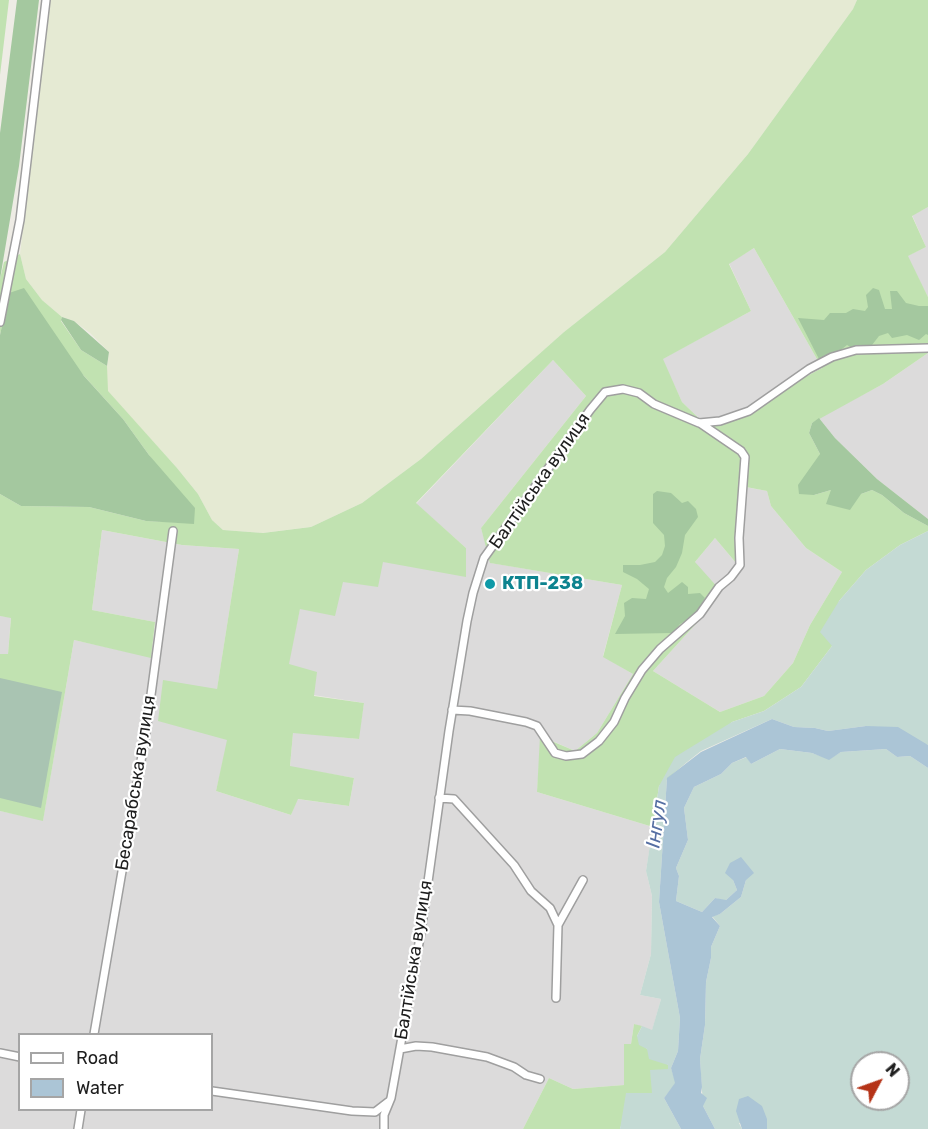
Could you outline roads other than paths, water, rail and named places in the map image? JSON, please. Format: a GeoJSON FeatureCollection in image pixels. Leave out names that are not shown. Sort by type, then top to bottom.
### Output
{"type":"FeatureCollection","features":[{"type":"Feature","properties":{"kind":"street"},"geometry":{"type":"LineString","coordinates":[[0,322],[20,220],[46,0]]}},
{"type":"Feature","properties":{"kind":"street"},"geometry":{"type":"LineString","coordinates":[[699,423],[720,421],[748,411],[809,369],[832,357],[856,350],[928,348]]}},
{"type":"Feature","properties":{"kind":"street","name":"Балтійська вулиця"},"geometry":{"type":"LineString","coordinates":[[384,1129],[384,1116],[392,1098],[421,932],[452,710],[472,593],[482,572],[484,558],[605,392],[623,389],[639,393],[654,404],[699,423]]}},
{"type":"Feature","properties":{"kind":"street"},"geometry":{"type":"LineString","coordinates":[[452,710],[470,711],[537,726],[555,753],[566,756],[582,754],[599,741],[614,722],[642,670],[660,650],[700,614],[719,587],[740,565],[739,538],[745,457],[741,451],[699,423]]}},
{"type":"Feature","properties":{"kind":"street","name":"Бесарабська вулиця"},"geometry":{"type":"LineString","coordinates":[[94,1033],[146,732],[173,531]]}},
{"type":"Feature","properties":{"kind":"street"},"geometry":{"type":"LineString","coordinates":[[439,798],[454,799],[514,865],[531,891],[550,908],[558,925],[556,998]]}},
{"type":"Feature","properties":{"kind":"street"},"geometry":{"type":"LineString","coordinates":[[558,925],[583,880]]}},
{"type":"Feature","properties":{"kind":"street"},"geometry":{"type":"LineString","coordinates":[[400,1049],[416,1046],[432,1047],[487,1057],[540,1079]]}},
{"type":"Feature","properties":{"kind":"street"},"geometry":{"type":"LineString","coordinates":[[0,1053],[18,1057]]}},
{"type":"Feature","properties":{"kind":"street"},"geometry":{"type":"LineString","coordinates":[[213,1091],[352,1111],[375,1112],[392,1098]]}},
{"type":"Feature","properties":{"kind":"street"},"geometry":{"type":"LineString","coordinates":[[78,1129],[81,1111]]}},
{"type":"Feature","properties":{"kind":"water"},"geometry":{"type":"Polygon","coordinates":[[[772,719],[794,727],[828,731],[866,726],[898,727],[928,745],[928,768],[910,756],[897,757],[886,749],[841,752],[829,760],[812,753],[780,749],[751,764],[746,757],[732,763],[721,774],[694,787],[684,808],[688,840],[676,868],[679,876],[676,901],[702,912],[715,898],[726,900],[737,890],[733,880],[725,873],[730,863],[741,857],[754,873],[746,880],[741,897],[720,914],[712,917],[720,926],[711,947],[700,1059],[701,1093],[707,1098],[703,1106],[715,1129],[681,1129],[664,1098],[675,1083],[671,1068],[678,1051],[680,1018],[659,902],[667,778],[701,752],[772,719]]]}},
{"type":"Feature","properties":{"kind":"water"},"geometry":{"type":"Polygon","coordinates":[[[748,1096],[762,1106],[767,1119],[767,1129],[742,1129],[736,1111],[739,1099],[748,1096]]]}},
{"type":"Feature","properties":{"kind":"place","name":"КТП-238"},"geometry":{"type":"Point","coordinates":[490,584]}},
{"type":"Feature","properties":{"kind":"water label","name":"Інгул"},"geometry":{"type":"Point","coordinates":[657,824]}}]}
